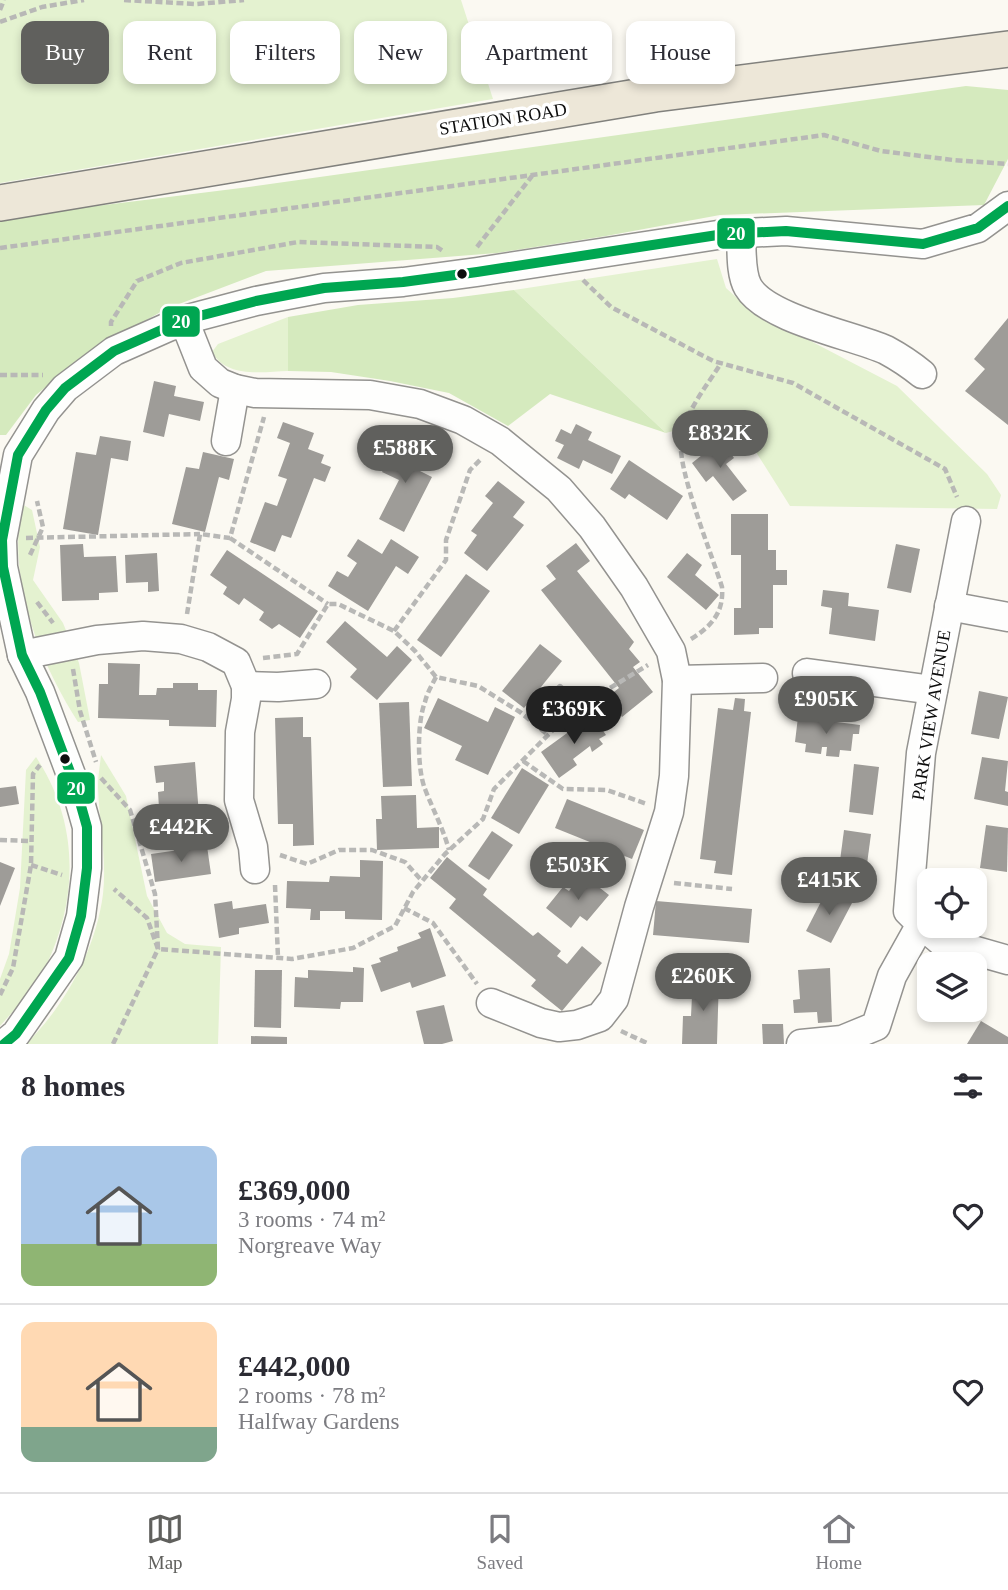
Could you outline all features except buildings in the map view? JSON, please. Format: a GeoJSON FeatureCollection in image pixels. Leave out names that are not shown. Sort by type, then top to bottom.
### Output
{"type":"FeatureCollection","features":[{"type":"Feature","properties":{"kind":"main road","name":"STATION ROAD"},"geometry":{"type":"LineString","coordinates":[[0,203],[654,94],[1008,49]]}},
{"type":"Feature","properties":{"kind":"street"},"geometry":{"type":"LineString","coordinates":[[4,1044],[16,1034],[69,958],[81,916],[87,868],[87,827],[58,739],[22,655],[15,598],[3,567],[2,540],[11,458],[46,410],[70,385],[114,352],[184,320],[256,301],[324,288],[403,282],[470,268],[569,259],[741,233],[786,231],[923,244],[978,228],[1008,206]]}},
{"type":"Feature","properties":{"kind":"street"},"geometry":{"type":"LineString","coordinates":[[741,233],[745,276],[748,286],[758,298],[773,308],[812,324],[885,350],[906,361],[922,374]]}},
{"type":"Feature","properties":{"kind":"street"},"geometry":{"type":"LineString","coordinates":[[184,320],[203,368],[220,383],[235,389],[256,393],[370,395],[420,404],[463,420],[500,441],[559,489],[592,527],[634,587],[671,651],[677,680],[670,812],[614,999],[600,1017],[578,1025],[559,1027],[541,1023],[491,1003]]}},
{"type":"Feature","properties":{"kind":"street"},"geometry":{"type":"LineString","coordinates":[[226,441],[235,389]]}},
{"type":"Feature","properties":{"kind":"street","name":"PARK VIEW AVENUE"},"geometry":{"type":"LineString","coordinates":[[917,920],[908,911],[921,753],[966,521]]}},
{"type":"Feature","properties":{"kind":"street"},"geometry":{"type":"LineString","coordinates":[[949,606],[1008,617]]}},
{"type":"Feature","properties":{"kind":"street"},"geometry":{"type":"LineString","coordinates":[[22,655],[97,640],[143,636],[181,639],[208,647],[241,674],[278,687],[316,684]]}},
{"type":"Feature","properties":{"kind":"street"},"geometry":{"type":"LineString","coordinates":[[807,673],[933,690]]}},
{"type":"Feature","properties":{"kind":"street"},"geometry":{"type":"LineString","coordinates":[[241,674],[246,699],[238,760],[239,800],[254,858]]}},
{"type":"Feature","properties":{"kind":"street"},"geometry":{"type":"LineString","coordinates":[[677,680],[762,678]]}},
{"type":"Feature","properties":{"kind":"street"},"geometry":{"type":"LineString","coordinates":[[801,1044],[842,1040],[876,1026],[892,976],[917,931]]}},
{"type":"Feature","properties":{"kind":"street"},"geometry":{"type":"LineString","coordinates":[[938,938],[1008,960]]}},
{"type":"Feature","properties":{"kind":"path"},"geometry":{"type":"LineString","coordinates":[[0,10],[4,0]]}},
{"type":"Feature","properties":{"kind":"path"},"geometry":{"type":"LineString","coordinates":[[0,22],[42,7],[84,0]]}},
{"type":"Feature","properties":{"kind":"path"},"geometry":{"type":"LineString","coordinates":[[124,0],[197,4],[243,0]]}},
{"type":"Feature","properties":{"kind":"path"},"geometry":{"type":"LineString","coordinates":[[0,248],[824,135],[881,151],[1008,164]]}},
{"type":"Feature","properties":{"kind":"path"},"geometry":{"type":"LineString","coordinates":[[114,352],[111,322],[137,281],[181,263],[298,242],[437,247],[470,268],[533,176]]}},
{"type":"Feature","properties":{"kind":"path"},"geometry":{"type":"LineString","coordinates":[[569,259],[581,278],[611,307],[713,361],[793,383],[945,469],[966,521]]}},
{"type":"Feature","properties":{"kind":"path"},"geometry":{"type":"LineString","coordinates":[[158,949],[292,959],[353,948],[396,926],[413,891],[449,850],[484,819],[494,789],[548,735],[583,706],[705,630],[719,614],[723,601],[722,587],[683,463],[680,441],[687,419],[721,363]]}},
{"type":"Feature","properties":{"kind":"path"},"geometry":{"type":"LineString","coordinates":[[0,375],[61,374],[70,385]]}},
{"type":"Feature","properties":{"kind":"path"},"geometry":{"type":"LineString","coordinates":[[230,538],[272,392]]}},
{"type":"Feature","properties":{"kind":"path"},"geometry":{"type":"LineString","coordinates":[[394,631],[446,560],[446,541],[470,470],[500,441]]}},
{"type":"Feature","properties":{"kind":"path"},"geometry":{"type":"LineString","coordinates":[[11,458],[37,499],[43,527],[28,566]]}},
{"type":"Feature","properties":{"kind":"path"},"geometry":{"type":"LineString","coordinates":[[181,639],[200,534]]}},
{"type":"Feature","properties":{"kind":"path"},"geometry":{"type":"LineString","coordinates":[[2,540],[200,534],[230,538],[328,604],[338,604],[394,631],[436,677],[478,686],[527,717],[548,735]]}},
{"type":"Feature","properties":{"kind":"path"},"geometry":{"type":"LineString","coordinates":[[15,598],[49,616],[67,647],[76,676],[80,711],[96,764]]}},
{"type":"Feature","properties":{"kind":"path"},"geometry":{"type":"LineString","coordinates":[[241,674],[297,654],[328,604]]}},
{"type":"Feature","properties":{"kind":"path"},"geometry":{"type":"LineString","coordinates":[[436,677],[421,718],[420,753],[423,786],[449,850]]}},
{"type":"Feature","properties":{"kind":"path"},"geometry":{"type":"LineString","coordinates":[[527,717],[560,686],[583,706]]}},
{"type":"Feature","properties":{"kind":"path"},"geometry":{"type":"LineString","coordinates":[[0,995],[13,968],[31,865],[33,774],[58,739]]}},
{"type":"Feature","properties":{"kind":"path"},"geometry":{"type":"LineString","coordinates":[[523,761],[563,789],[607,790],[670,812]]}},
{"type":"Feature","properties":{"kind":"path"},"geometry":{"type":"LineString","coordinates":[[99,775],[130,810],[155,894],[158,949],[113,1044]]}},
{"type":"Feature","properties":{"kind":"path"},"geometry":{"type":"LineString","coordinates":[[0,840],[31,841]]}},
{"type":"Feature","properties":{"kind":"path"},"geometry":{"type":"LineString","coordinates":[[254,858],[307,864],[340,850],[372,850],[405,862],[422,881]]}},
{"type":"Feature","properties":{"kind":"path"},"geometry":{"type":"LineString","coordinates":[[254,858],[275,877],[278,958]]}},
{"type":"Feature","properties":{"kind":"path"},"geometry":{"type":"LineString","coordinates":[[31,865],[62,876]]}},
{"type":"Feature","properties":{"kind":"path"},"geometry":{"type":"LineString","coordinates":[[649,880],[732,889]]}},
{"type":"Feature","properties":{"kind":"path"},"geometry":{"type":"LineString","coordinates":[[114,889],[147,918],[158,949]]}},
{"type":"Feature","properties":{"kind":"path"},"geometry":{"type":"LineString","coordinates":[[404,908],[433,923],[491,1003]]}},
{"type":"Feature","properties":{"kind":"green space"},"geometry":{"type":"Polygon","coordinates":[[[0,0],[461,0],[468,21],[461,21],[461,84],[488,84],[493,99],[0,183],[0,0]]]}},
{"type":"Feature","properties":{"kind":"green space"},"geometry":{"type":"Polygon","coordinates":[[[966,86],[1008,90],[1008,159],[984,205],[720,215],[497,253],[266,271],[166,309],[84,355],[36,395],[6,435],[0,435],[0,218],[249,187],[966,86]]]}},
{"type":"Feature","properties":{"kind":"green space"},"geometry":{"type":"Polygon","coordinates":[[[717,259],[726,288],[749,309],[897,386],[987,474],[1001,495],[997,509],[790,506],[732,414],[666,433],[514,290],[717,259]]]}},
{"type":"Feature","properties":{"kind":"green space"},"geometry":{"type":"Polygon","coordinates":[[[514,290],[666,433],[550,394],[508,426],[449,393],[331,372],[288,371],[288,317],[358,305],[453,298],[514,290]]]}},
{"type":"Feature","properties":{"kind":"green space"},"geometry":{"type":"Polygon","coordinates":[[[288,317],[288,371],[235,370],[218,360],[212,352],[218,344],[288,317]]]}},
{"type":"Feature","properties":{"kind":"green space"},"geometry":{"type":"Polygon","coordinates":[[[22,504],[32,510],[40,547],[33,580],[63,623],[79,663],[90,720],[78,722],[63,698],[29,618],[19,561],[18,532],[22,504]]]}},
{"type":"Feature","properties":{"kind":"green space"},"geometry":{"type":"Polygon","coordinates":[[[101,755],[126,796],[147,896],[167,933],[185,944],[221,947],[218,1044],[26,1044],[66,994],[94,935],[104,881],[98,787],[101,755]]]}},
{"type":"Feature","properties":{"kind":"green space"},"geometry":{"type":"Polygon","coordinates":[[[36,757],[50,782],[67,834],[69,887],[57,940],[46,966],[31,990],[0,1026],[0,979],[9,954],[20,888],[26,770],[36,757]]]}},
{"type":"Feature","properties":{"kind":"transit line","name":"20"},"geometry":{"type":"LineString","coordinates":[[4,1044],[16,1034],[69,958],[81,916],[87,868],[87,827],[76,788],[40,692],[22,655],[3,567],[2,540],[18,455],[46,410],[65,388],[114,351],[184,320],[256,301],[324,288],[403,282],[724,234],[786,231],[923,244],[978,228],[1008,206]]}}]}
